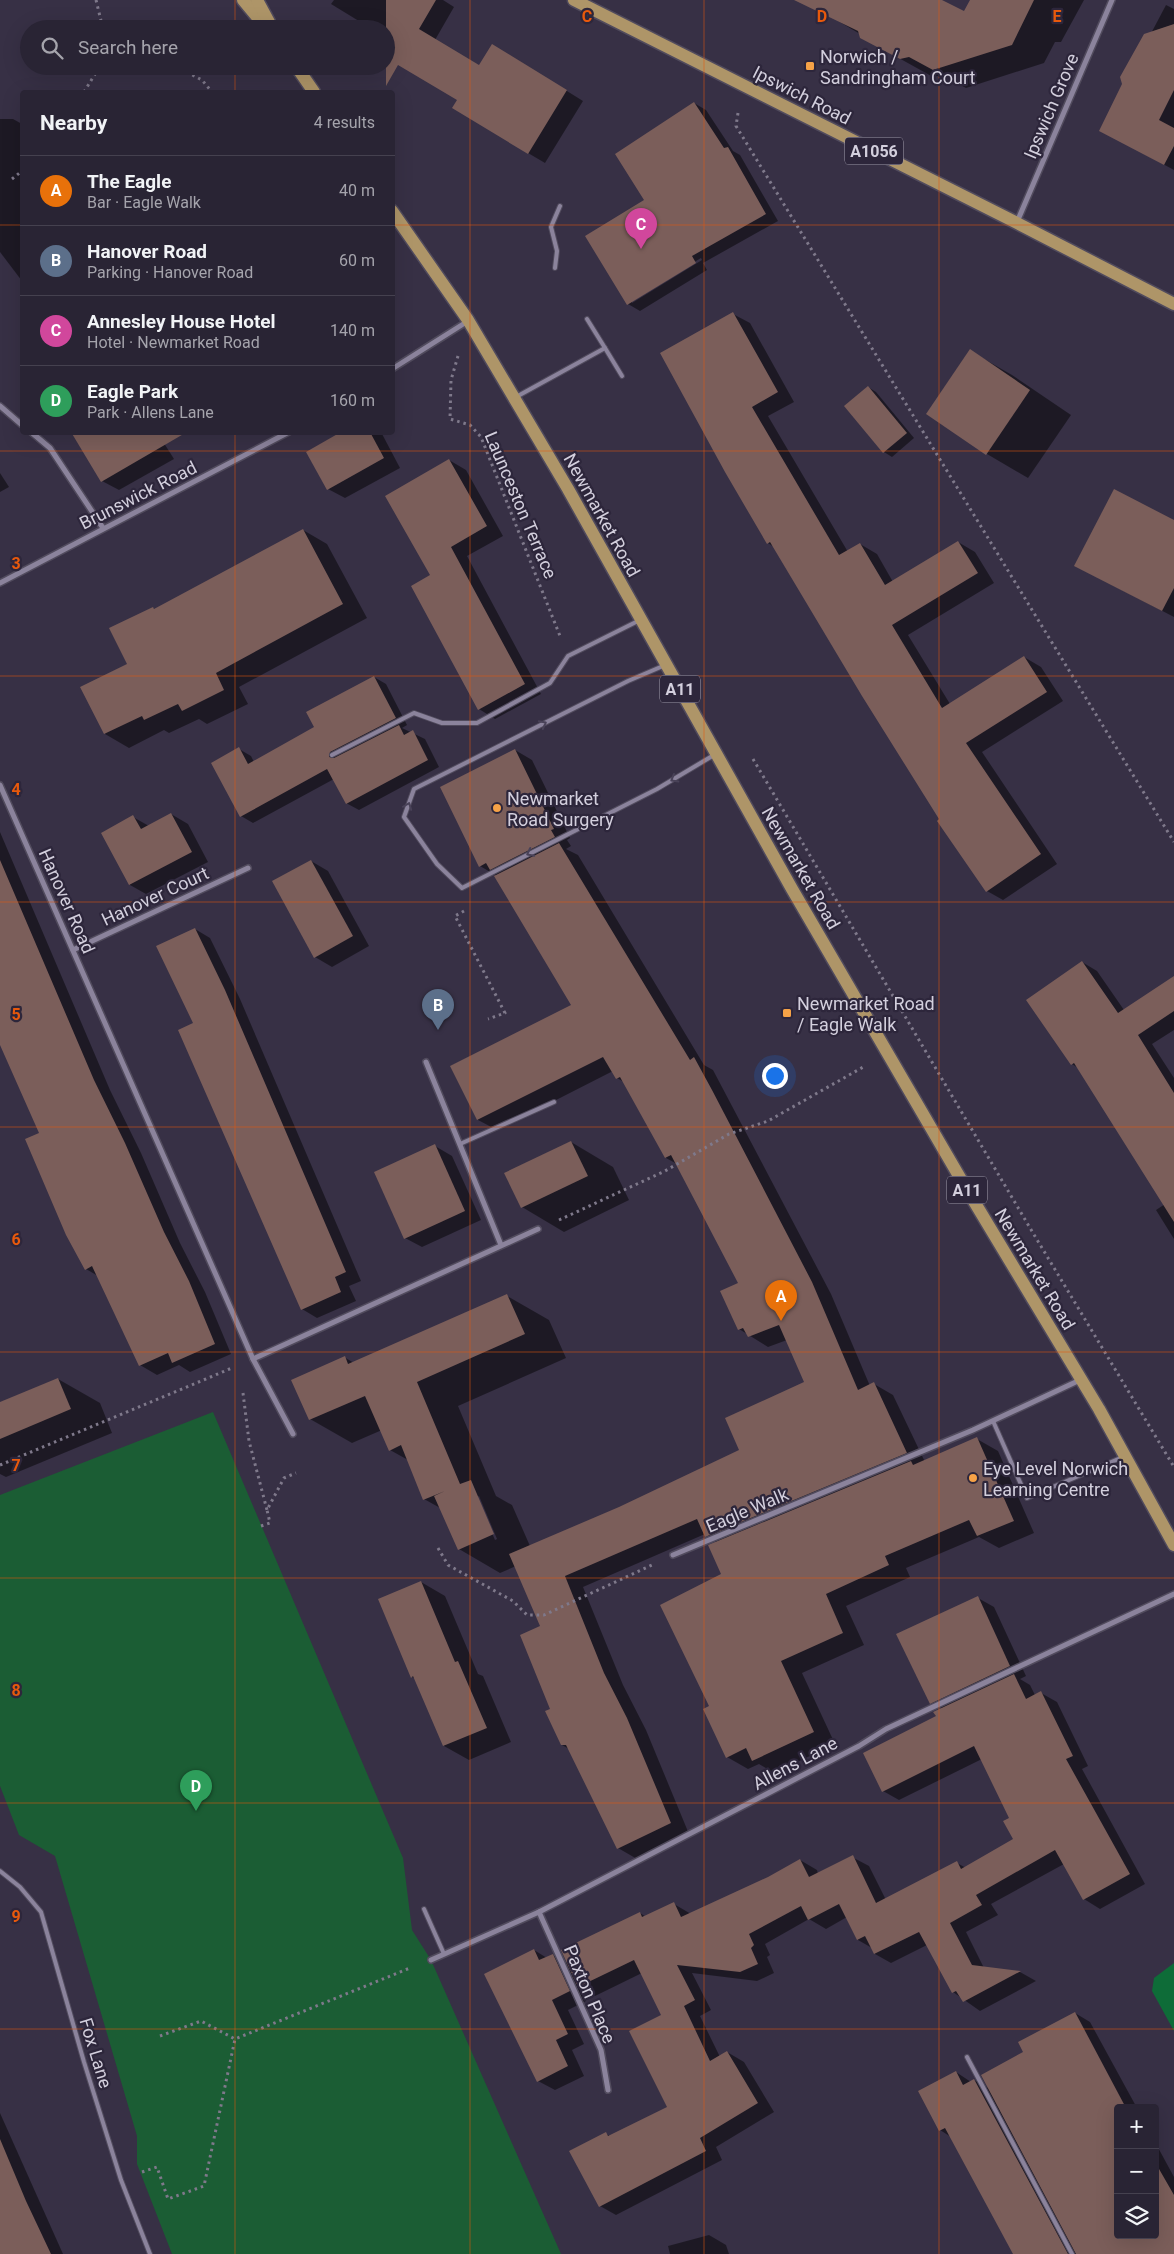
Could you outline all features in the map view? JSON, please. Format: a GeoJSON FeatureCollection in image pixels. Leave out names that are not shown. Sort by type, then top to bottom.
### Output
{"type":"FeatureCollection","features":[{"type":"Feature","properties":{"kind":"main road"},"geometry":{"type":"LineString","coordinates":[[243,0],[260,20]]}},
{"type":"Feature","properties":{"kind":"main road"},"geometry":{"type":"LineString","coordinates":[[257,0],[268,20]]}},
{"type":"Feature","properties":{"kind":"main road","name":"Ipswich Road"},"geometry":{"type":"LineString","coordinates":[[574,0],[1174,304]]}},
{"type":"Feature","properties":{"kind":"main road"},"geometry":{"type":"LineString","coordinates":[[302,75],[313,90]]}},
{"type":"Feature","properties":{"kind":"main road","name":"Newmarket Road"},"geometry":{"type":"LineString","coordinates":[[395,215],[468,320],[515,398],[887,1053],[1081,1380],[1174,1545]]}},
{"type":"Feature","properties":{"kind":"street","name":"Ipswich Grove"},"geometry":{"type":"LineString","coordinates":[[1017,223],[1112,0]]}},
{"type":"Feature","properties":{"kind":"street"},"geometry":{"type":"LineString","coordinates":[[395,367],[468,320]]}},
{"type":"Feature","properties":{"kind":"street"},"geometry":{"type":"LineString","coordinates":[[0,406],[20,423]]}},
{"type":"Feature","properties":{"kind":"street"},"geometry":{"type":"LineString","coordinates":[[35,435],[50,448],[103,528]]}},
{"type":"Feature","properties":{"kind":"street","name":"Brunswick Road"},"geometry":{"type":"LineString","coordinates":[[0,583],[283,435]]}},
{"type":"Feature","properties":{"kind":"street","name":"Hanover Road"},"geometry":{"type":"LineString","coordinates":[[0,785],[253,1358],[293,1434]]}},
{"type":"Feature","properties":{"kind":"street","name":"Hanover Court"},"geometry":{"type":"LineString","coordinates":[[74,950],[248,868]]}},
{"type":"Feature","properties":{"kind":"street"},"geometry":{"type":"LineString","coordinates":[[426,1062],[502,1244]]}},
{"type":"Feature","properties":{"kind":"street"},"geometry":{"type":"LineString","coordinates":[[253,1358],[538,1229]]}},
{"type":"Feature","properties":{"kind":"street","name":"Eagle Walk"},"geometry":{"type":"LineString","coordinates":[[673,1555],[993,1421],[1081,1380]]}},
{"type":"Feature","properties":{"kind":"street","name":"Allens Lane"},"geometry":{"type":"LineString","coordinates":[[431,1960],[540,1912],[859,1746],[886,1729],[1174,1594]]}},
{"type":"Feature","properties":{"kind":"street","name":"Paxton Place"},"geometry":{"type":"LineString","coordinates":[[540,1912],[601,2050],[608,2090]]}},
{"type":"Feature","properties":{"kind":"lane"},"geometry":{"type":"LineString","coordinates":[[555,268],[557,251],[551,227],[560,206]]}},
{"type":"Feature","properties":{"kind":"lane"},"geometry":{"type":"LineString","coordinates":[[587,319],[622,376]]}},
{"type":"Feature","properties":{"kind":"lane"},"geometry":{"type":"LineString","coordinates":[[515,398],[605,348]]}},
{"type":"Feature","properties":{"kind":"lane"},"geometry":{"type":"LineString","coordinates":[[332,755],[414,712],[442,723],[477,723],[550,683],[568,656],[640,620]]}},
{"type":"Feature","properties":{"kind":"lane"},"geometry":{"type":"LineString","coordinates":[[666,665],[628,681],[414,789],[404,817],[437,864],[462,888],[657,789],[716,754]]}},
{"type":"Feature","properties":{"kind":"lane"},"geometry":{"type":"LineString","coordinates":[[460,1144],[554,1102]]}},
{"type":"Feature","properties":{"kind":"lane"},"geometry":{"type":"LineString","coordinates":[[993,1421],[1027,1498],[1125,1456]]}},
{"type":"Feature","properties":{"kind":"lane","name":"Fox Lane"},"geometry":{"type":"LineString","coordinates":[[0,1871],[20,1887],[41,1912],[84,2062],[121,2180],[150,2254]]}},
{"type":"Feature","properties":{"kind":"lane"},"geometry":{"type":"LineString","coordinates":[[424,1909],[444,1954]]}},
{"type":"Feature","properties":{"kind":"lane"},"geometry":{"type":"LineString","coordinates":[[967,2057],[1072,2254]]}},
{"type":"Feature","properties":{"kind":"path"},"geometry":{"type":"LineString","coordinates":[[96,0],[101,20]]}},
{"type":"Feature","properties":{"kind":"path"},"geometry":{"type":"LineString","coordinates":[[85,90],[94,75]]}},
{"type":"Feature","properties":{"kind":"path"},"geometry":{"type":"LineString","coordinates":[[193,75],[202,80],[210,90]]}},
{"type":"Feature","properties":{"kind":"path"},"geometry":{"type":"LineString","coordinates":[[742,85],[736,126],[1174,842]]}},
{"type":"Feature","properties":{"kind":"path"},"geometry":{"type":"LineString","coordinates":[[12,179],[20,173]]}},
{"type":"Feature","properties":{"kind":"path","name":"Launceston Terrace"},"geometry":{"type":"LineString","coordinates":[[468,320],[451,380],[450,419],[470,425],[481,437],[568,656]]}},
{"type":"Feature","properties":{"kind":"path"},"geometry":{"type":"LineString","coordinates":[[472,907],[455,916],[505,1012],[488,1019]]}},
{"type":"Feature","properties":{"kind":"path"},"geometry":{"type":"LineString","coordinates":[[918,1035],[1033,1233],[1174,1467]]}},
{"type":"Feature","properties":{"kind":"path"},"geometry":{"type":"LineString","coordinates":[[538,1229],[666,1171],[729,1134],[768,1121],[887,1053]]}},
{"type":"Feature","properties":{"kind":"path"},"geometry":{"type":"LineString","coordinates":[[0,1465],[253,1358]]}},
{"type":"Feature","properties":{"kind":"path"},"geometry":{"type":"LineString","coordinates":[[240,1364],[249,1441],[270,1523],[261,1526]]}},
{"type":"Feature","properties":{"kind":"path"},"geometry":{"type":"LineString","coordinates":[[267,1510],[284,1478],[296,1473]]}},
{"type":"Feature","properties":{"kind":"path"},"geometry":{"type":"LineString","coordinates":[[438,1548],[448,1565],[475,1578],[514,1601],[527,1615],[544,1615],[673,1555]]}},
{"type":"Feature","properties":{"kind":"path"},"geometry":{"type":"LineString","coordinates":[[160,2036],[201,2021],[235,2039],[431,1960]]}},
{"type":"Feature","properties":{"kind":"path"},"geometry":{"type":"LineString","coordinates":[[121,2180],[157,2167],[168,2199],[204,2186],[235,2039]]}},
{"type":"Feature","properties":{"kind":"green space"},"geometry":{"type":"Polygon","coordinates":[[[213,1412],[403,1858],[412,1930],[431,1960],[561,2254],[172,2254],[137,2164],[137,2136],[55,1856],[19,1835],[0,1786],[0,1495],[213,1412]]]}},
{"type":"Feature","properties":{"kind":"green space"},"geometry":{"type":"Polygon","coordinates":[[[1174,1963],[1174,2031],[1152,1991],[1154,1978],[1174,1963]]]}},
{"type":"Feature","properties":{"kind":"building"},"geometry":{"type":"Polygon","coordinates":[[[386,0],[436,0],[419,29],[479,65],[492,44],[567,90],[528,154],[452,108],[457,100],[398,65],[395,70],[395,20],[386,20],[386,0]]]}},
{"type":"Feature","properties":{"kind":"building"},"geometry":{"type":"Polygon","coordinates":[[[794,0],[942,0],[964,11],[970,0],[1034,0],[1012,45],[933,70],[909,57],[900,59],[860,38],[858,31],[794,0]]]}},
{"type":"Feature","properties":{"kind":"building"},"geometry":{"type":"Polygon","coordinates":[[[1174,24],[1174,90],[1159,120],[1174,128],[1174,146],[1164,165],[1099,131],[1122,84],[1120,77],[1144,34],[1174,24]]]}},
{"type":"Feature","properties":{"kind":"building"},"geometry":{"type":"Polygon","coordinates":[[[386,75],[392,75],[386,86],[386,75]]]}},
{"type":"Feature","properties":{"kind":"building"},"geometry":{"type":"Polygon","coordinates":[[[694,102],[724,148],[728,147],[766,214],[692,256],[696,263],[627,305],[585,236],[644,200],[615,154],[694,102]]]}},
{"type":"Feature","properties":{"kind":"building"},"geometry":{"type":"Polygon","coordinates":[[[733,312],[778,392],[752,407],[839,555],[860,543],[885,585],[958,541],[978,573],[892,625],[942,708],[1024,656],[1047,692],[966,743],[1041,854],[986,892],[937,821],[939,819],[862,696],[770,542],[767,544],[660,353],[733,312]]]}},
{"type":"Feature","properties":{"kind":"building"},"geometry":{"type":"Polygon","coordinates":[[[970,349],[1030,390],[986,455],[926,414],[970,349]]]}},
{"type":"Feature","properties":{"kind":"building"},"geometry":{"type":"Polygon","coordinates":[[[868,386],[907,433],[883,453],[844,406],[868,386]]]}},
{"type":"Feature","properties":{"kind":"building"},"geometry":{"type":"Polygon","coordinates":[[[73,435],[182,435],[101,482],[73,435]]]}},
{"type":"Feature","properties":{"kind":"building"},"geometry":{"type":"Polygon","coordinates":[[[336,435],[372,435],[384,458],[327,490],[306,452],[336,435]]]}},
{"type":"Feature","properties":{"kind":"building"},"geometry":{"type":"Polygon","coordinates":[[[449,459],[487,526],[451,547],[525,684],[478,710],[411,586],[430,575],[385,496],[449,459]]]}},
{"type":"Feature","properties":{"kind":"building"},"geometry":{"type":"Polygon","coordinates":[[[1114,489],[1174,520],[1174,588],[1162,611],[1074,566],[1114,489]]]}},
{"type":"Feature","properties":{"kind":"building"},"geometry":{"type":"Polygon","coordinates":[[[303,529],[343,604],[216,673],[224,690],[182,711],[178,704],[144,720],[142,716],[104,734],[80,687],[127,664],[109,628],[153,607],[154,609],[303,529]]]}},
{"type":"Feature","properties":{"kind":"building"},"geometry":{"type":"Polygon","coordinates":[[[374,676],[396,718],[330,752],[329,757],[334,758],[399,725],[404,735],[413,730],[428,760],[346,804],[327,769],[240,817],[211,763],[239,747],[248,764],[314,727],[306,712],[374,676]]]}},
{"type":"Feature","properties":{"kind":"building","name":"Newmarket Road Surgery"},"geometry":{"type":"Polygon","coordinates":[[[515,749],[554,829],[551,830],[555,837],[490,870],[486,863],[479,867],[440,787],[515,749]]]}},
{"type":"Feature","properties":{"kind":"building"},"geometry":{"type":"Polygon","coordinates":[[[171,813],[192,852],[129,885],[101,833],[133,815],[141,829],[171,813]]]}},
{"type":"Feature","properties":{"kind":"building"},"geometry":{"type":"Polygon","coordinates":[[[559,843],[690,1060],[694,1057],[812,1282],[858,1390],[874,1382],[907,1453],[705,1537],[697,1519],[565,1576],[604,1673],[627,1718],[671,1823],[617,1849],[566,1745],[561,1745],[545,1711],[550,1709],[520,1635],[540,1626],[509,1554],[619,1507],[739,1450],[725,1418],[804,1382],[779,1325],[748,1337],[743,1328],[738,1330],[720,1291],[738,1283],[671,1155],[665,1158],[620,1077],[616,1079],[603,1057],[477,1120],[450,1066],[571,1005],[494,876],[559,843]]]}},
{"type":"Feature","properties":{"kind":"building"},"geometry":{"type":"Polygon","coordinates":[[[0,860],[94,1080],[125,1143],[164,1232],[189,1281],[215,1344],[172,1363],[168,1353],[139,1366],[92,1266],[85,1270],[66,1235],[25,1139],[39,1133],[0,1045],[0,860]]]}},
{"type":"Feature","properties":{"kind":"building"},"geometry":{"type":"Polygon","coordinates":[[[311,860],[353,936],[314,958],[272,881],[311,860]]]}},
{"type":"Feature","properties":{"kind":"building"},"geometry":{"type":"Polygon","coordinates":[[[195,928],[225,990],[346,1272],[335,1277],[341,1292],[301,1310],[178,1030],[193,1023],[156,946],[195,928]]]}},
{"type":"Feature","properties":{"kind":"building"},"geometry":{"type":"Polygon","coordinates":[[[1082,961],[1118,1013],[1174,976],[1174,1011],[1138,1035],[1174,1093],[1174,1222],[1074,1063],[1071,1065],[1026,1000],[1082,961]]]}},
{"type":"Feature","properties":{"kind":"building"},"geometry":{"type":"Polygon","coordinates":[[[571,1141],[588,1176],[521,1208],[504,1173],[571,1141]]]}},
{"type":"Feature","properties":{"kind":"building"},"geometry":{"type":"Polygon","coordinates":[[[435,1144],[465,1211],[404,1239],[374,1172],[435,1144]]]}},
{"type":"Feature","properties":{"kind":"building"},"geometry":{"type":"Polygon","coordinates":[[[507,1294],[525,1334],[417,1382],[460,1484],[471,1480],[494,1534],[458,1550],[434,1496],[445,1491],[423,1500],[401,1445],[389,1451],[365,1396],[309,1420],[291,1380],[345,1356],[348,1364],[507,1294]]]}},
{"type":"Feature","properties":{"kind":"building"},"geometry":{"type":"Polygon","coordinates":[[[58,1378],[71,1409],[0,1439],[0,1402],[58,1378]]]}},
{"type":"Feature","properties":{"kind":"building"},"geometry":{"type":"Polygon","coordinates":[[[977,1437],[1014,1521],[977,1536],[969,1520],[885,1556],[889,1565],[826,1594],[843,1633],[781,1661],[814,1732],[752,1761],[746,1748],[726,1758],[703,1709],[709,1706],[660,1605],[721,1574],[708,1545],[911,1461],[913,1465],[977,1437]]]}},
{"type":"Feature","properties":{"kind":"building"},"geometry":{"type":"Polygon","coordinates":[[[421,1581],[455,1662],[458,1661],[487,1728],[443,1746],[413,1676],[411,1678],[378,1599],[421,1581]]]}},
{"type":"Feature","properties":{"kind":"building"},"geometry":{"type":"Polygon","coordinates":[[[978,1596],[1010,1666],[930,1704],[896,1634],[978,1596]]]}},
{"type":"Feature","properties":{"kind":"building"},"geometry":{"type":"Polygon","coordinates":[[[1014,1674],[1026,1699],[1041,1691],[1073,1756],[1066,1759],[1130,1874],[1083,1900],[1055,1850],[976,1895],[982,1905],[950,1923],[972,1965],[1021,1971],[963,2002],[956,1991],[952,1993],[919,1932],[874,1954],[865,1936],[857,1940],[839,1904],[808,1920],[801,1906],[749,1934],[754,1945],[751,1948],[758,1964],[740,1972],[677,1965],[695,2000],[684,2006],[710,2061],[727,2051],[758,2103],[700,2138],[706,2151],[599,2207],[569,2151],[606,2132],[608,2136],[667,2107],[629,2031],[661,2015],[634,1960],[578,1987],[561,1950],[640,1912],[642,1917],[674,1902],[681,1917],[768,1877],[800,1859],[809,1877],[853,1855],[876,1903],[957,1861],[961,1869],[1013,1839],[1003,1821],[1009,1818],[974,1746],[882,1792],[863,1753],[936,1716],[933,1712],[1014,1674]]]}},
{"type":"Feature","properties":{"kind":"building"},"geometry":{"type":"Polygon","coordinates":[[[534,1949],[539,1960],[553,1954],[570,1991],[552,2000],[568,2034],[556,2040],[568,2066],[537,2082],[484,1974],[534,1949]]]}},
{"type":"Feature","properties":{"kind":"building"},"geometry":{"type":"Polygon","coordinates":[[[1075,2012],[1124,2104],[1114,2104],[1114,2239],[1159,2239],[1159,2169],[1174,2195],[1174,2254],[1076,2254],[981,2075],[1023,2052],[1018,2042],[1075,2012]]]}},
{"type":"Feature","properties":{"kind":"building"},"geometry":{"type":"Polygon","coordinates":[[[956,2071],[963,2085],[974,2079],[1068,2254],[1013,2254],[945,2128],[939,2131],[918,2091],[956,2071]]]}},
{"type":"Feature","properties":{"kind":"building"},"geometry":{"type":"Polygon","coordinates":[[[0,2139],[26,2201],[51,2254],[0,2254],[0,2139]]]}},
{"type":"Feature","properties":{"kind":"place","name":"Norwich / Sandringham Court"},"geometry":{"type":"Point","coordinates":[810,66]}},
{"type":"Feature","properties":{"kind":"place","name":"Annesley House Hotel"},"geometry":{"type":"Point","coordinates":[641,249]}},
{"type":"Feature","properties":{"kind":"place","name":"Newmarket Road Surgery"},"geometry":{"type":"Point","coordinates":[497,808]}},
{"type":"Feature","properties":{"kind":"place","name":"Newmarket Road / Eagle Walk"},"geometry":{"type":"Point","coordinates":[787,1013]}},
{"type":"Feature","properties":{"kind":"place","name":"Hanover Road"},"geometry":{"type":"Point","coordinates":[438,1030]}},
{"type":"Feature","properties":{"kind":"place","name":"The Eagle"},"geometry":{"type":"Point","coordinates":[781,1321]}},
{"type":"Feature","properties":{"kind":"place","name":"Eye Level Norwich Learning Centre"},"geometry":{"type":"Point","coordinates":[973,1478]}},
{"type":"Feature","properties":{"kind":"place","name":"Eagle Park"},"geometry":{"type":"Point","coordinates":[196,1811]}}]}
